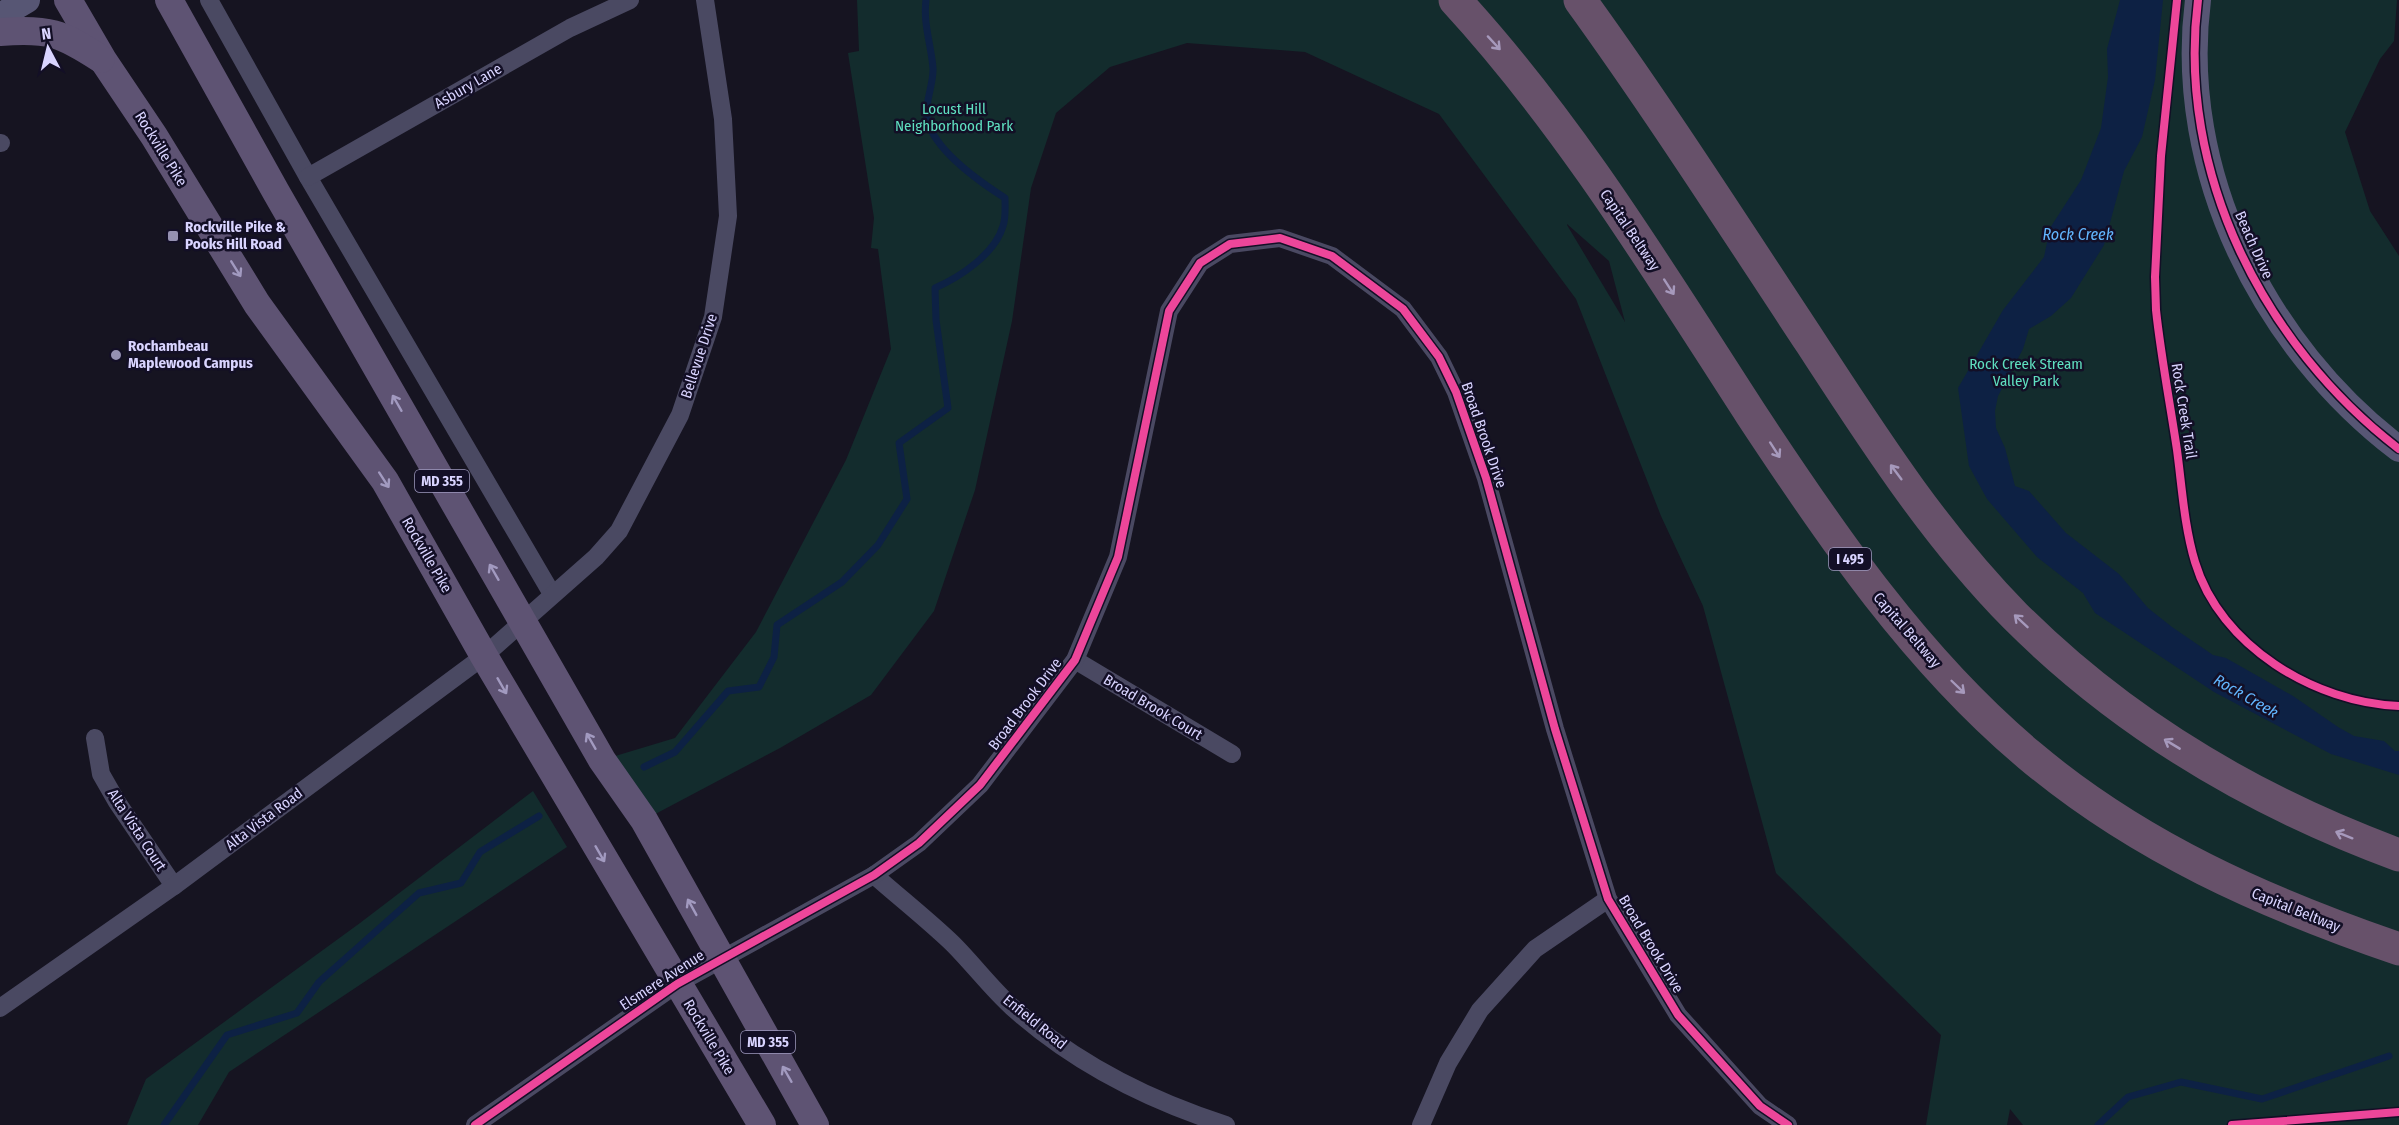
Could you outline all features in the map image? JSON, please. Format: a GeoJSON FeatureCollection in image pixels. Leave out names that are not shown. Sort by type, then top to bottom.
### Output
{"type":"FeatureCollection","features":[{"type":"Feature","properties":{"kind":"highway","name":"Capital Beltway"},"geometry":{"type":"LineString","coordinates":[[1455,0],[1505,55],[1569,140],[1810,503],[1877,596],[1948,678],[2028,755],[2109,815],[2208,873],[2325,924],[2399,950]]}},
{"type":"Feature","properties":{"kind":"highway"},"geometry":{"type":"LineString","coordinates":[[1580,0],[1647,93],[1884,455],[1952,547],[2015,616],[2093,687],[2163,738],[2247,789],[2339,833],[2399,855]]}},
{"type":"Feature","properties":{"kind":"main road","name":"Rockville Pike"},"geometry":{"type":"LineString","coordinates":[[68,0],[103,60],[154,136],[257,304],[385,481],[484,656],[676,984],[762,1125]]}},
{"type":"Feature","properties":{"kind":"main road","name":"MD 355"},"geometry":{"type":"LineString","coordinates":[[169,0],[276,192],[602,759],[644,820],[815,1125]]}},
{"type":"Feature","properties":{"kind":"main road"},"geometry":{"type":"LineString","coordinates":[[0,32],[32,29],[57,33],[103,60]]}},
{"type":"Feature","properties":{"kind":"street"},"geometry":{"type":"LineString","coordinates":[[0,16],[27,0]]}},
{"type":"Feature","properties":{"kind":"street"},"geometry":{"type":"LineString","coordinates":[[209,0],[308,177],[552,594]]}},
{"type":"Feature","properties":{"kind":"street","name":"Asbury Lane"},"geometry":{"type":"LineString","coordinates":[[308,177],[570,28],[630,0]]}},
{"type":"Feature","properties":{"kind":"street","name":"Bellevue Drive"},"geometry":{"type":"LineString","coordinates":[[522,620],[596,557],[619,531],[680,415],[712,317],[728,216],[723,119],[705,0]]}},
{"type":"Feature","properties":{"kind":"street","name":"Beach Drive"},"geometry":{"type":"LineString","coordinates":[[2198,0],[2196,61],[2201,118],[2214,179],[2243,260],[2270,311],[2300,353],[2350,407],[2399,448]]}},
{"type":"Feature","properties":{"kind":"street","name":"Broad Brook Drive"},"geometry":{"type":"LineString","coordinates":[[874,875],[919,843],[980,785],[1075,660],[1118,557],[1169,311],[1200,263],[1230,244],[1280,238],[1332,256],[1403,309],[1439,357],[1456,392],[1486,478],[1555,729],[1608,899],[1678,1015],[1760,1106],[1788,1125]]}},
{"type":"Feature","properties":{"kind":"street","name":"Alta Vista Road"},"geometry":{"type":"LineString","coordinates":[[0,1008],[174,886],[484,656],[522,620]]}},
{"type":"Feature","properties":{"kind":"street","name":"Broad Brook Court"},"geometry":{"type":"LineString","coordinates":[[1075,660],[1232,754]]}},
{"type":"Feature","properties":{"kind":"street","name":"Alta Vista Court"},"geometry":{"type":"LineString","coordinates":[[95,738],[101,774],[117,802],[174,886]]}},
{"type":"Feature","properties":{"kind":"street","name":"Elsmere Avenue"},"geometry":{"type":"LineString","coordinates":[[475,1125],[676,984],[874,875]]}},
{"type":"Feature","properties":{"kind":"street","name":"Enfield Road"},"geometry":{"type":"LineString","coordinates":[[874,875],[953,944],[1012,1007],[1067,1049],[1125,1085],[1179,1110],[1226,1125]]}},
{"type":"Feature","properties":{"kind":"street"},"geometry":{"type":"LineString","coordinates":[[1421,1125],[1448,1063],[1480,1010],[1535,949],[1608,899]]}},
{"type":"Feature","properties":{"kind":"green space","name":"Rock Creek Stream Valley Park"},"geometry":{"type":"Polygon","coordinates":[[[857,0],[2397,0],[2394,41],[2380,59],[2345,132],[2370,211],[2399,256],[2399,1125],[2023,1125],[2010,1109],[2007,1125],[1926,1125],[1941,1035],[1776,873],[1703,606],[1661,516],[1576,299],[1439,114],[1305,52],[1187,43],[1110,67],[1056,113],[1031,188],[1012,321],[975,490],[934,611],[871,695],[780,748],[644,820],[602,760],[675,738],[756,632],[846,460],[891,349],[878,249],[871,248],[874,218],[848,53],[859,51],[857,0]],[[1567,224],[1625,322],[1609,261],[1567,224]]]}},
{"type":"Feature","properties":{"kind":"green space"},"geometry":{"type":"Polygon","coordinates":[[[533,791],[567,847],[229,1072],[198,1125],[127,1125],[146,1079],[360,923],[533,791]]]}},
{"type":"Feature","properties":{"kind":"water","name":"Rock Creek"},"geometry":{"type":"Polygon","coordinates":[[[2120,0],[2163,0],[2155,80],[2142,137],[2124,171],[2104,245],[2071,298],[2051,316],[2029,329],[2023,349],[1998,396],[1995,411],[1996,428],[2005,448],[2015,486],[2029,491],[2066,533],[2119,574],[2148,608],[2172,627],[2213,655],[2226,658],[2293,696],[2354,736],[2384,741],[2395,751],[2399,751],[2399,775],[2331,754],[2214,692],[2095,613],[2083,593],[2037,557],[1987,499],[1969,466],[1958,388],[2003,310],[2044,257],[2050,228],[2081,180],[2101,128],[2108,77],[2107,49],[2120,0]]]}},
{"type":"Feature","properties":{"kind":"waterway"},"geometry":{"type":"LineString","coordinates":[[644,767],[675,752],[728,691],[759,687],[774,657],[777,625],[842,582],[878,545],[907,499],[899,443],[948,408],[936,320],[935,288],[965,271],[993,246],[1004,223],[1005,198],[959,164],[938,142],[931,130],[926,113],[933,68],[926,26],[926,0]]}},
{"type":"Feature","properties":{"kind":"waterway"},"geometry":{"type":"LineString","coordinates":[[164,1125],[227,1035],[297,1013],[319,982],[419,893],[461,883],[480,852],[539,816]]}},
{"type":"Feature","properties":{"kind":"waterway"},"geometry":{"type":"LineString","coordinates":[[2098,1125],[2128,1097],[2181,1082],[2262,1099],[2389,1056]]}},
{"type":"Feature","properties":{"kind":"cycle path","name":"Rock Creek Trail"},"geometry":{"type":"LineString","coordinates":[[2177,0],[2161,156],[2155,277],[2156,310],[2186,520],[2195,562],[2207,592],[2226,620],[2248,644],[2275,664],[2304,681],[2335,694],[2367,702],[2399,706]]}},
{"type":"Feature","properties":{"kind":"cycle path"},"geometry":{"type":"LineString","coordinates":[[2198,0],[2195,64],[2201,128],[2216,190],[2240,250],[2270,307],[2308,360],[2351,407],[2399,449]]}},
{"type":"Feature","properties":{"kind":"cycle path"},"geometry":{"type":"LineString","coordinates":[[475,1125],[677,984],[874,875],[919,843],[980,785],[1075,660],[1118,557],[1169,311],[1200,263],[1230,244],[1280,238],[1332,256],[1403,309],[1439,357],[1456,392],[1486,478],[1555,729],[1608,899],[1678,1015],[1760,1106],[1788,1125]]}},
{"type":"Feature","properties":{"kind":"cycle path"},"geometry":{"type":"LineString","coordinates":[[2232,1125],[2399,1112]]}},
{"type":"Feature","properties":{"kind":"place","name":"Rockville Pike & Pooks Hill Road"},"geometry":{"type":"Point","coordinates":[173,236]}},
{"type":"Feature","properties":{"kind":"place","name":"Rochambeau Maplewood Campus"},"geometry":{"type":"Point","coordinates":[116,355]}},
{"type":"Feature","properties":{"kind":"park label","name":"Locust Hill Neighborhood Park"},"geometry":{"type":"Point","coordinates":[954,118]}}]}
